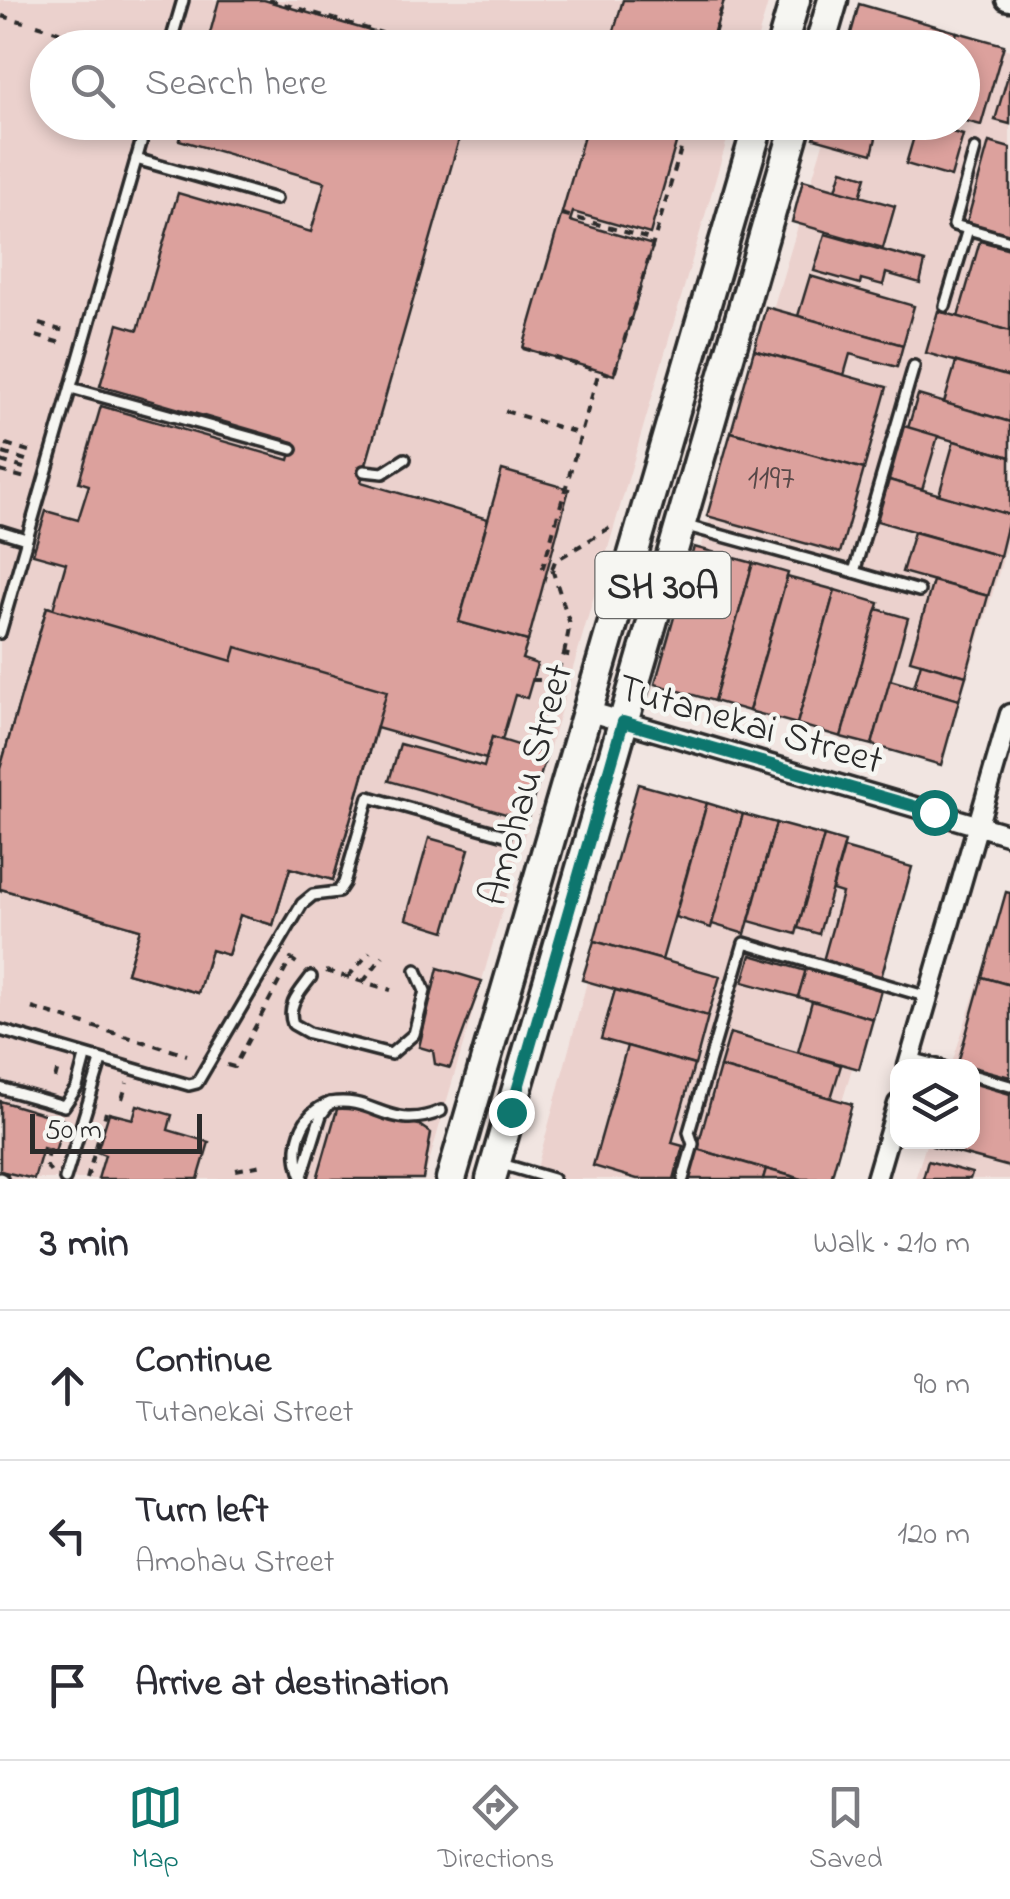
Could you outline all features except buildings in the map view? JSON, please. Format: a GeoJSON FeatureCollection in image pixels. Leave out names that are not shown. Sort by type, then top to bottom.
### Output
{"type":"FeatureCollection","features":[{"type":"Feature","properties":{"kind":"main road"},"geometry":{"type":"LineString","coordinates":[[786,30],[795,0]]}},
{"type":"Feature","properties":{"kind":"main road"},"geometry":{"type":"LineString","coordinates":[[824,30],[833,0]]}},
{"type":"Feature","properties":{"kind":"main road","name":"Amohau Street"},"geometry":{"type":"LineString","coordinates":[[451,1179],[754,140]]}},
{"type":"Feature","properties":{"kind":"main road","name":"Amohau Street"},"geometry":{"type":"LineString","coordinates":[[493,1171],[793,140]]}},
{"type":"Feature","properties":{"kind":"street","name":"Tutanekai Street"},"geometry":{"type":"LineString","coordinates":[[587,711],[1010,835]]}},
{"type":"Feature","properties":{"kind":"street"},"geometry":{"type":"LineString","coordinates":[[910,1059],[1010,714]]}},
{"type":"Feature","properties":{"kind":"street"},"geometry":{"type":"LineString","coordinates":[[876,1179],[890,1131]]}},
{"type":"Feature","properties":{"kind":"lane"},"geometry":{"type":"LineString","coordinates":[[174,30],[183,0]]}},
{"type":"Feature","properties":{"kind":"lane"},"geometry":{"type":"LineString","coordinates":[[0,633],[142,140]]}},
{"type":"Feature","properties":{"kind":"lane"},"geometry":{"type":"LineString","coordinates":[[975,149],[954,225],[1010,240]]}},
{"type":"Feature","properties":{"kind":"lane"},"geometry":{"type":"LineString","coordinates":[[136,159],[276,199]]}},
{"type":"Feature","properties":{"kind":"lane"},"geometry":{"type":"LineString","coordinates":[[945,306],[968,229]]}},
{"type":"Feature","properties":{"kind":"lane"},"geometry":{"type":"LineString","coordinates":[[854,572],[914,366]]}},
{"type":"Feature","properties":{"kind":"lane"},"geometry":{"type":"LineString","coordinates":[[70,388],[292,450]]}},
{"type":"Feature","properties":{"kind":"lane"},"geometry":{"type":"LineString","coordinates":[[364,470],[383,472],[405,459]]}},
{"type":"Feature","properties":{"kind":"lane"},"geometry":{"type":"LineString","coordinates":[[680,525],[919,591]]}},
{"type":"Feature","properties":{"kind":"lane"},"geometry":{"type":"LineString","coordinates":[[0,532],[26,538]]}},
{"type":"Feature","properties":{"kind":"lane"},"geometry":{"type":"LineString","coordinates":[[635,546],[671,557]]}},
{"type":"Feature","properties":{"kind":"lane"},"geometry":{"type":"LineString","coordinates":[[0,1030],[85,1057],[197,1083],[302,904],[313,895],[338,892],[344,884],[369,797],[504,835]]}},
{"type":"Feature","properties":{"kind":"lane"},"geometry":{"type":"LineString","coordinates":[[684,1179],[693,1144],[689,1132],[744,943],[928,997]]}},
{"type":"Feature","properties":{"kind":"lane"},"geometry":{"type":"LineString","coordinates":[[311,976],[293,1002],[289,1014],[293,1024],[380,1055],[400,1049],[414,1034],[425,991],[416,970]]}},
{"type":"Feature","properties":{"kind":"lane"},"geometry":{"type":"LineString","coordinates":[[0,1088],[64,1106],[78,1087],[85,1057]]}},
{"type":"Feature","properties":{"kind":"lane"},"geometry":{"type":"LineString","coordinates":[[65,1179],[101,1061]]}},
{"type":"Feature","properties":{"kind":"lane"},"geometry":{"type":"LineString","coordinates":[[980,1078],[1010,1086]]}},
{"type":"Feature","properties":{"kind":"lane"},"geometry":{"type":"LineString","coordinates":[[302,1178],[321,1115],[330,1102],[349,1103],[415,1122],[441,1111]]}},
{"type":"Feature","properties":{"kind":"lane"},"geometry":{"type":"LineString","coordinates":[[493,1171],[553,1179]]}},
{"type":"Feature","properties":{"kind":"path"},"geometry":{"type":"LineString","coordinates":[[269,0],[372,30]]}},
{"type":"Feature","properties":{"kind":"path"},"geometry":{"type":"LineString","coordinates":[[715,30],[724,0]]}},
{"type":"Feature","properties":{"kind":"path"},"geometry":{"type":"LineString","coordinates":[[2,16],[24,22]]}},
{"type":"Feature","properties":{"kind":"path"},"geometry":{"type":"LineString","coordinates":[[37,26],[50,30]]}},
{"type":"Feature","properties":{"kind":"path"},"geometry":{"type":"LineString","coordinates":[[523,348],[614,375],[683,140]]}},
{"type":"Feature","properties":{"kind":"path"},"geometry":{"type":"LineString","coordinates":[[562,214],[654,241]]}},
{"type":"Feature","properties":{"kind":"path"},"geometry":{"type":"LineString","coordinates":[[39,324],[71,333]]}},
{"type":"Feature","properties":{"kind":"path"},"geometry":{"type":"LineString","coordinates":[[36,336],[68,345]]}},
{"type":"Feature","properties":{"kind":"path"},"geometry":{"type":"LineString","coordinates":[[552,570],[543,567],[599,371]]}},
{"type":"Feature","properties":{"kind":"path"},"geometry":{"type":"LineString","coordinates":[[505,412],[581,434]]}},
{"type":"Feature","properties":{"kind":"path"},"geometry":{"type":"LineString","coordinates":[[6,444],[37,454]]}},
{"type":"Feature","properties":{"kind":"path"},"geometry":{"type":"LineString","coordinates":[[4,453],[35,462]]}},
{"type":"Feature","properties":{"kind":"path"},"geometry":{"type":"LineString","coordinates":[[1,461],[32,470]]}},
{"type":"Feature","properties":{"kind":"path"},"geometry":{"type":"LineString","coordinates":[[0,470],[30,479]]}},
{"type":"Feature","properties":{"kind":"path"},"geometry":{"type":"LineString","coordinates":[[532,680],[555,680],[570,624],[552,570],[555,561],[611,527]]}},
{"type":"Feature","properties":{"kind":"path"},"geometry":{"type":"LineString","coordinates":[[564,654],[582,658]]}},
{"type":"Feature","properties":{"kind":"path"},"geometry":{"type":"LineString","coordinates":[[348,977],[370,952]]}},
{"type":"Feature","properties":{"kind":"path"},"geometry":{"type":"LineString","coordinates":[[363,982],[384,956]]}},
{"type":"Feature","properties":{"kind":"path"},"geometry":{"type":"LineString","coordinates":[[223,1064],[234,1067],[290,959],[301,966]]}},
{"type":"Feature","properties":{"kind":"path"},"geometry":{"type":"LineString","coordinates":[[326,971],[391,990]]}},
{"type":"Feature","properties":{"kind":"path"},"geometry":{"type":"LineString","coordinates":[[32,1008],[187,1055]]}},
{"type":"Feature","properties":{"kind":"path"},"geometry":{"type":"LineString","coordinates":[[87,1179],[106,1112]]}},
{"type":"Feature","properties":{"kind":"path"},"geometry":{"type":"LineString","coordinates":[[49,1150],[45,1164],[56,1179]]}},
{"type":"Feature","properties":{"kind":"path"},"geometry":{"type":"LineString","coordinates":[[236,1170],[262,1165]]}},
{"type":"Feature","properties":{"kind":"shaded area"},"geometry":{"type":"Polygon","coordinates":[[[0,0],[769,0],[760,30],[30,30],[30,140],[727,140],[424,1179],[0,1179],[0,0]]]}},
{"type":"Feature","properties":{"kind":"shaded area"},"geometry":{"type":"Polygon","coordinates":[[[864,7],[942,30],[919,30],[864,7]]]}},
{"type":"Feature","properties":{"kind":"shaded area"},"geometry":{"type":"Polygon","coordinates":[[[980,41],[1010,50],[1010,535],[941,765],[661,681],[824,140],[980,140],[980,41]]]}},
{"type":"Feature","properties":{"kind":"shaded area"},"geometry":{"type":"Polygon","coordinates":[[[640,785],[912,867],[819,1179],[534,1179],[640,785]]]}},
{"type":"Feature","properties":{"kind":"shaded area"},"geometry":{"type":"Polygon","coordinates":[[[1007,895],[1010,1179],[915,1179],[925,1149],[980,1149],[980,1059],[953,1059],[1007,895]]]}},
{"type":"Feature","properties":{"kind":"route"},"geometry":{"type":"LineString","coordinates":[[511,1112],[623,722],[934,812]]}}]}
